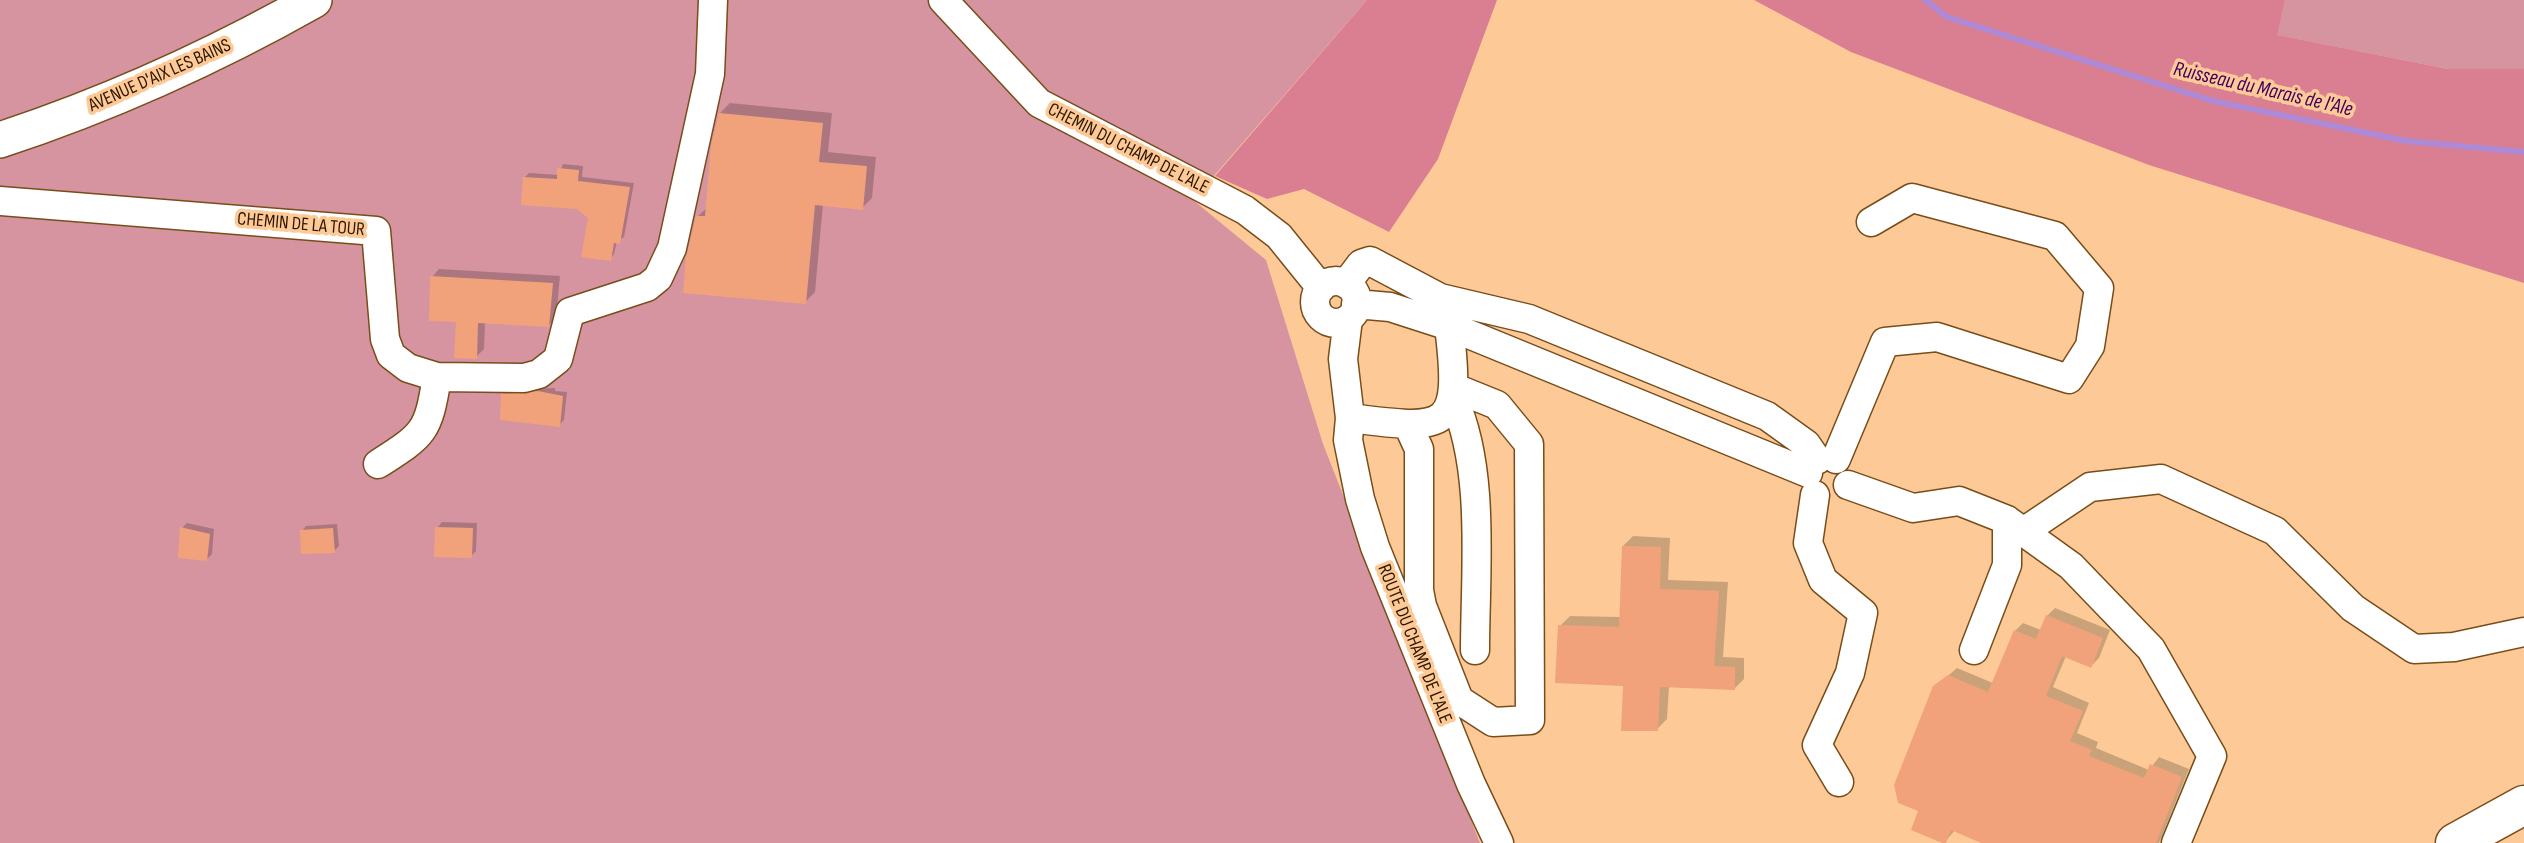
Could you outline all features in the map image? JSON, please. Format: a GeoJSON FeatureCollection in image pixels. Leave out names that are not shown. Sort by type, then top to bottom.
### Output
{"type":"FeatureCollection","features":[{"type":"Feature","properties":{"kind":"highway"},"geometry":{"type":"LineString","coordinates":[[2455,843],[2524,805]]}},
{"type":"Feature","properties":{"kind":"main road","name":"AVENUE D'AIX LES BAINS"},"geometry":{"type":"LineString","coordinates":[[0,119],[41,107],[226,26],[269,0]]}},
{"type":"Feature","properties":{"kind":"main road","name":"AVENUE D'AIX LES BAINS"},"geometry":{"type":"LineString","coordinates":[[0,140],[66,118],[247,38],[314,0]]}},
{"type":"Feature","properties":{"kind":"street","name":"CHEMIN DE LA TOUR"},"geometry":{"type":"LineString","coordinates":[[0,201],[376,231],[385,339],[391,355],[408,368],[437,377],[524,378],[539,374],[558,359],[570,312],[647,287],[658,278],[672,248],[710,74],[713,0]]}},
{"type":"Feature","properties":{"kind":"street","name":"CHEMIN DU CHAMP DE L'ALE"},"geometry":{"type":"LineString","coordinates":[[943,0],[1039,103],[1253,215],[1279,236],[1338,303]]}},
{"type":"Feature","properties":{"kind":"street"},"geometry":{"type":"LineString","coordinates":[[1839,782],[1817,745],[1850,673],[1863,613],[1823,579],[1808,543],[1819,472],[1885,342],[1937,337],[2069,379],[2090,346],[2099,288],[2054,236],[1912,198],[1871,222]]}},
{"type":"Feature","properties":{"kind":"street"},"geometry":{"type":"LineString","coordinates":[[1819,472],[1449,327],[1390,307],[1338,303],[1361,264],[1370,261],[1440,298],[1529,319],[1767,415],[1807,444],[1819,472],[1829,500],[1841,496],[1848,485],[1913,508],[1959,502],[2015,526],[2071,566],[2151,649],[2212,756],[2176,843]]}},
{"type":"Feature","properties":{"kind":"street","name":"ROUTE DU CHAMP DE L'ALE"},"geometry":{"type":"LineString","coordinates":[[1338,303],[1332,363],[1341,429],[1349,429],[1355,483],[1375,547],[1471,784],[1499,843]]}},
{"type":"Feature","properties":{"kind":"street"},"geometry":{"type":"LineString","coordinates":[[1449,327],[1454,393],[1464,421],[1474,475],[1475,650]]}},
{"type":"Feature","properties":{"kind":"street"},"geometry":{"type":"LineString","coordinates":[[379,464],[419,438],[430,416],[437,377]]}},
{"type":"Feature","properties":{"kind":"street"},"geometry":{"type":"LineString","coordinates":[[1349,429],[1431,423],[1445,412],[1454,393]]}},
{"type":"Feature","properties":{"kind":"street"},"geometry":{"type":"LineString","coordinates":[[1408,425],[1419,449],[1419,590],[1422,606],[1459,700],[1493,722],[1530,720],[1529,444],[1497,405],[1454,393]]}},
{"type":"Feature","properties":{"kind":"street"},"geometry":{"type":"LineString","coordinates":[[2015,526],[2091,487],[2161,479],[2275,531],[2353,608],[2414,649],[2454,647],[2524,632]]}},
{"type":"Feature","properties":{"kind":"street"},"geometry":{"type":"LineString","coordinates":[[1974,650],[2007,565],[2015,526]]}},
{"type":"Feature","properties":{"kind":"shaded area"},"geometry":{"type":"Polygon","coordinates":[[[0,0],[1367,0],[1193,200],[1266,260],[1323,444],[1480,843],[0,843],[0,0]]]}},
{"type":"Feature","properties":{"kind":"shaded area"},"geometry":{"type":"Polygon","coordinates":[[[1367,0],[1497,0],[1438,159],[1389,232],[1304,189],[1267,199],[1215,176],[1367,0]]]}},
{"type":"Feature","properties":{"kind":"shaded area"},"geometry":{"type":"Polygon","coordinates":[[[1754,0],[2285,0],[2277,35],[2448,69],[2524,69],[2524,283],[2149,165],[1851,52],[1754,0]]]}},
{"type":"Feature","properties":{"kind":"shaded area"},"geometry":{"type":"Polygon","coordinates":[[[2285,0],[2524,0],[2524,69],[2448,69],[2276,35],[2285,0]]]}},
{"type":"Feature","properties":{"kind":"building"},"geometry":{"type":"Polygon","coordinates":[[[719,113],[823,123],[819,162],[867,166],[863,210],[815,205],[806,304],[683,293],[686,258],[696,216],[705,216],[711,146],[719,113]]]}},
{"type":"Feature","properties":{"kind":"building"},"geometry":{"type":"Polygon","coordinates":[[[557,168],[579,170],[578,181],[630,187],[620,244],[614,243],[611,261],[581,257],[588,218],[577,209],[521,205],[523,177],[557,179],[557,168]]]}},
{"type":"Feature","properties":{"kind":"building"},"geometry":{"type":"Polygon","coordinates":[[[430,276],[553,283],[549,327],[478,323],[477,359],[454,358],[456,322],[429,321],[430,276]]]}},
{"type":"Feature","properties":{"kind":"building"},"geometry":{"type":"Polygon","coordinates":[[[538,391],[563,396],[560,427],[500,420],[501,394],[538,391]]]}},
{"type":"Feature","properties":{"kind":"building"},"geometry":{"type":"Polygon","coordinates":[[[180,527],[210,534],[207,561],[178,558],[180,527]]]}},
{"type":"Feature","properties":{"kind":"building"},"geometry":{"type":"Polygon","coordinates":[[[435,527],[473,528],[472,558],[434,557],[435,527]]]}},
{"type":"Feature","properties":{"kind":"building"},"geometry":{"type":"Polygon","coordinates":[[[333,528],[335,553],[301,554],[300,530],[333,528]]]}},
{"type":"Feature","properties":{"kind":"building"},"geometry":{"type":"Polygon","coordinates":[[[1622,546],[1661,547],[1660,589],[1719,591],[1714,666],[1735,667],[1735,690],[1660,687],[1658,731],[1621,731],[1623,686],[1555,683],[1558,625],[1619,627],[1622,546]]]}},
{"type":"Feature","properties":{"kind":"building"},"geometry":{"type":"Polygon","coordinates":[[[2046,615],[2103,638],[2091,668],[2062,656],[2046,696],[2083,711],[2070,741],[2092,750],[2089,756],[2144,778],[2150,764],[2182,777],[2156,843],[1981,843],[1951,830],[1946,843],[1942,843],[1911,830],[1918,811],[1898,803],[1894,785],[1933,686],[1948,675],[1988,692],[2014,630],[2036,639],[2046,615]]]}},
{"type":"Feature","properties":{"kind":"waterway","name":"Ruisseau du Marais de l'Ale"},"geometry":{"type":"LineString","coordinates":[[1925,0],[1947,17],[2213,101],[2406,141],[2524,152]]}}]}
